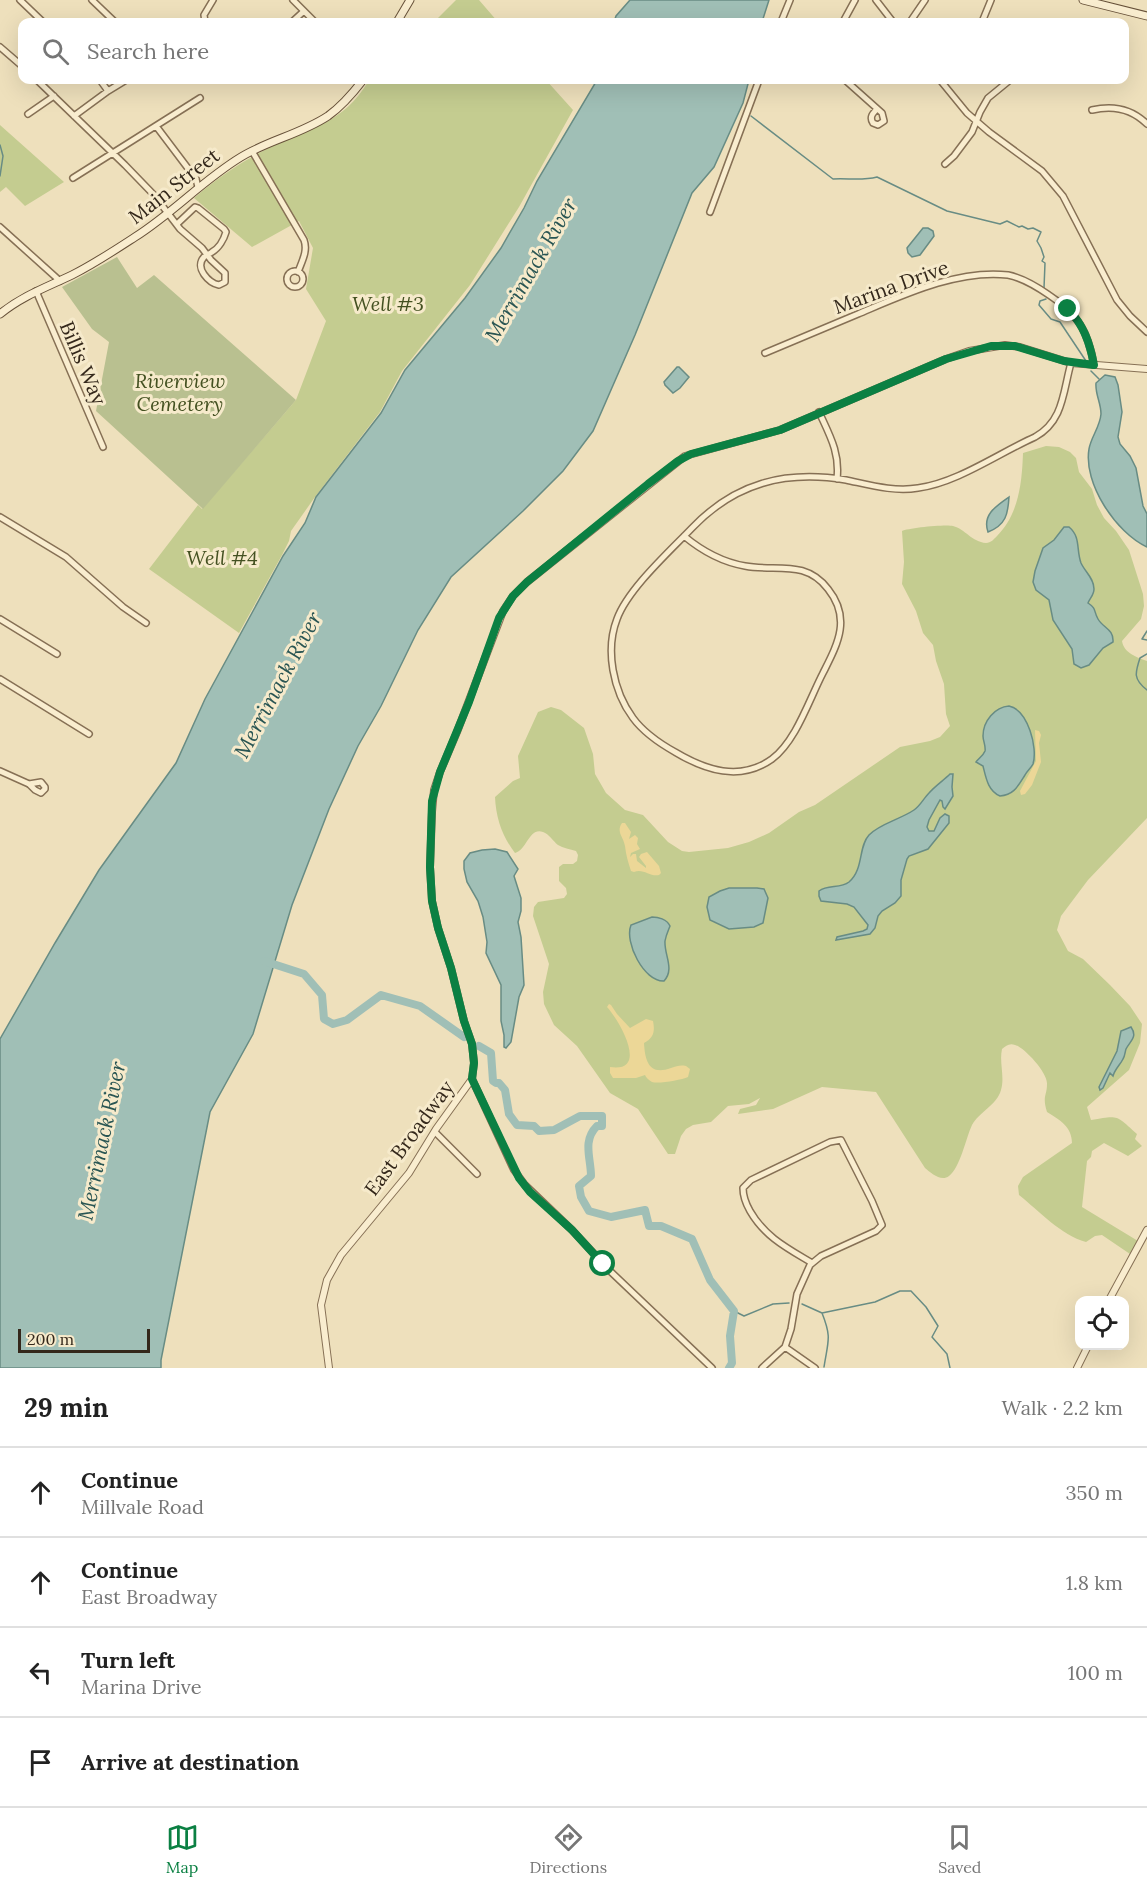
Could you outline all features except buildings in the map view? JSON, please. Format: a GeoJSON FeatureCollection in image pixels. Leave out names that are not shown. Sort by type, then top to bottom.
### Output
{"type":"FeatureCollection","features":[{"type":"Feature","properties":{"kind":"main road"},"geometry":{"type":"LineString","coordinates":[[399,18],[410,0]]}},
{"type":"Feature","properties":{"kind":"main road"},"geometry":{"type":"LineString","coordinates":[[1087,1],[1147,16]]}},
{"type":"Feature","properties":{"kind":"main road","name":"Main Street"},"geometry":{"type":"LineString","coordinates":[[0,314],[36,291],[86,268],[130,241],[169,213],[210,177],[252,150],[329,115],[344,102],[359,84]]}},
{"type":"Feature","properties":{"kind":"street"},"geometry":{"type":"LineString","coordinates":[[20,0],[39,18]]}},
{"type":"Feature","properties":{"kind":"street"},"geometry":{"type":"LineString","coordinates":[[92,0],[111,18]]}},
{"type":"Feature","properties":{"kind":"street"},"geometry":{"type":"LineString","coordinates":[[204,18],[213,0]]}},
{"type":"Feature","properties":{"kind":"street"},"geometry":{"type":"LineString","coordinates":[[293,0],[311,18]]}},
{"type":"Feature","properties":{"kind":"street"},"geometry":{"type":"LineString","coordinates":[[782,18],[789,0]]}},
{"type":"Feature","properties":{"kind":"street"},"geometry":{"type":"LineString","coordinates":[[845,18],[855,0]]}},
{"type":"Feature","properties":{"kind":"street"},"geometry":{"type":"LineString","coordinates":[[876,0],[891,18]]}},
{"type":"Feature","properties":{"kind":"street"},"geometry":{"type":"LineString","coordinates":[[913,18],[925,0]]}},
{"type":"Feature","properties":{"kind":"street"},"geometry":{"type":"LineString","coordinates":[[984,18],[991,0]]}},
{"type":"Feature","properties":{"kind":"street"},"geometry":{"type":"LineString","coordinates":[[296,18],[304,11]]}},
{"type":"Feature","properties":{"kind":"street"},"geometry":{"type":"LineString","coordinates":[[0,47],[18,63]]}},
{"type":"Feature","properties":{"kind":"street"},"geometry":{"type":"LineString","coordinates":[[41,84],[154,195],[177,224],[207,255],[225,273],[225,282],[219,285],[214,284],[203,274],[202,261],[207,255],[216,248],[223,239],[226,232],[224,229],[195,207],[177,224]]}},
{"type":"Feature","properties":{"kind":"street"},"geometry":{"type":"LineString","coordinates":[[103,84],[108,91]]}},
{"type":"Feature","properties":{"kind":"street"},"geometry":{"type":"LineString","coordinates":[[74,116],[119,84]]}},
{"type":"Feature","properties":{"kind":"street"},"geometry":{"type":"LineString","coordinates":[[710,212],[758,84]]}},
{"type":"Feature","properties":{"kind":"street"},"geometry":{"type":"LineString","coordinates":[[849,84],[877,109]]}},
{"type":"Feature","properties":{"kind":"street"},"geometry":{"type":"LineString","coordinates":[[944,84],[976,121],[1037,166],[1055,185],[1063,196],[1117,300],[1147,332]]}},
{"type":"Feature","properties":{"kind":"street"},"geometry":{"type":"LineString","coordinates":[[945,164],[972,132],[988,98],[1005,84]]}},
{"type":"Feature","properties":{"kind":"street"},"geometry":{"type":"LineString","coordinates":[[28,114],[54,96]]}},
{"type":"Feature","properties":{"kind":"street"},"geometry":{"type":"LineString","coordinates":[[73,178],[200,98]]}},
{"type":"Feature","properties":{"kind":"street"},"geometry":{"type":"LineString","coordinates":[[1092,110],[1113,107],[1125,109],[1147,123]]}},
{"type":"Feature","properties":{"kind":"street"},"geometry":{"type":"LineString","coordinates":[[156,126],[196,179],[198,187]]}},
{"type":"Feature","properties":{"kind":"street"},"geometry":{"type":"LineString","coordinates":[[252,150],[303,240],[305,249],[298,272]]}},
{"type":"Feature","properties":{"kind":"street"},"geometry":{"type":"LineString","coordinates":[[0,227],[60,281]]}},
{"type":"Feature","properties":{"kind":"street","name":"Marina Drive"},"geometry":{"type":"LineString","coordinates":[[765,353],[916,290],[970,276],[996,275],[1027,281],[1068,309],[1078,319],[1084,330],[1094,365]]}},
{"type":"Feature","properties":{"kind":"street","name":"Billis Way"},"geometry":{"type":"LineString","coordinates":[[36,291],[103,447]]}},
{"type":"Feature","properties":{"kind":"street","name":"East Broadway"},"geometry":{"type":"LineString","coordinates":[[329,1368],[321,1305],[327,1280],[341,1255],[409,1173],[472,1079],[474,1063],[472,1044],[434,911],[430,867],[432,812],[437,782],[499,618],[513,596],[527,582],[678,461],[691,454],[780,430],[946,359],[991,346],[1015,346],[1071,363],[1147,370]]}},
{"type":"Feature","properties":{"kind":"street"},"geometry":{"type":"LineString","coordinates":[[684,536],[708,553],[734,564],[762,568],[792,568],[811,574],[829,590],[839,612],[841,627],[838,641],[791,737],[777,755],[752,769],[735,772],[711,769],[696,764],[647,734],[632,717],[618,690],[612,645],[615,624],[630,594],[684,536],[700,519],[720,503],[753,486],[789,477],[814,477],[895,489],[925,487],[944,482],[1035,437],[1058,415],[1071,363]]}},
{"type":"Feature","properties":{"kind":"street"},"geometry":{"type":"LineString","coordinates":[[819,412],[837,456],[837,479]]}},
{"type":"Feature","properties":{"kind":"street"},"geometry":{"type":"LineString","coordinates":[[0,517],[66,557],[123,607],[146,623]]}},
{"type":"Feature","properties":{"kind":"street"},"geometry":{"type":"LineString","coordinates":[[0,620],[57,654]]}},
{"type":"Feature","properties":{"kind":"street"},"geometry":{"type":"LineString","coordinates":[[0,679],[89,734]]}},
{"type":"Feature","properties":{"kind":"street"},"geometry":{"type":"LineString","coordinates":[[0,771],[28,784]]}},
{"type":"Feature","properties":{"kind":"street"},"geometry":{"type":"LineString","coordinates":[[472,1079],[514,1170],[525,1185],[610,1271],[712,1368]]}},
{"type":"Feature","properties":{"kind":"street"},"geometry":{"type":"LineString","coordinates":[[435,1132],[477,1174]]}},
{"type":"Feature","properties":{"kind":"street"},"geometry":{"type":"LineString","coordinates":[[762,1368],[785,1347],[789,1338],[797,1294],[812,1263],[821,1256],[876,1231],[882,1225],[841,1140],[830,1142],[751,1180],[743,1188],[747,1204],[764,1231],[812,1263]]}},
{"type":"Feature","properties":{"kind":"street"},"geometry":{"type":"LineString","coordinates":[[1111,1296],[1147,1230]]}},
{"type":"Feature","properties":{"kind":"street"},"geometry":{"type":"LineString","coordinates":[[785,1347],[815,1368]]}},
{"type":"Feature","properties":{"kind":"street"},"geometry":{"type":"LineString","coordinates":[[1077,1368],[1086,1350]]}},
{"type":"Feature","properties":{"kind":"green space"},"geometry":{"type":"Polygon","coordinates":[[[456,0],[479,0],[495,18],[438,18],[456,0]]]}},
{"type":"Feature","properties":{"kind":"green space"},"geometry":{"type":"Polygon","coordinates":[[[366,84],[550,84],[573,110],[519,207],[470,285],[402,371],[380,412],[291,531],[282,555],[239,633],[149,569],[198,505],[202,509],[296,400],[326,321],[306,289],[313,248],[299,221],[252,247],[194,198],[220,177],[248,159],[336,116],[359,95],[366,84]]]}},
{"type":"Feature","properties":{"kind":"green space"},"geometry":{"type":"Polygon","coordinates":[[[0,125],[64,182],[25,206],[6,187],[0,192],[0,125]]]}},
{"type":"Feature","properties":{"kind":"green space","name":"Riverview Cemetery"},"geometry":{"type":"Polygon","coordinates":[[[117,257],[137,288],[154,275],[296,400],[203,509],[96,411],[109,342],[92,329],[62,287],[117,257]]]}},
{"type":"Feature","properties":{"kind":"green space"},"geometry":{"type":"Polygon","coordinates":[[[1046,446],[1059,447],[1076,458],[1079,472],[1092,489],[1104,518],[1129,550],[1143,594],[1144,606],[1141,619],[1122,641],[1128,652],[1147,661],[1147,818],[1088,880],[1061,916],[1057,930],[1068,951],[1083,959],[1110,985],[1130,1006],[1142,1024],[1140,1043],[1129,1070],[1087,1107],[1091,1120],[1112,1117],[1121,1120],[1137,1134],[1135,1139],[1142,1146],[1128,1156],[1104,1143],[1092,1151],[1087,1161],[1082,1207],[1138,1241],[1130,1254],[1102,1235],[1095,1236],[1086,1242],[1077,1239],[1051,1222],[1019,1195],[1018,1186],[1023,1177],[1072,1143],[1068,1128],[1047,1112],[1045,1099],[1047,1084],[1040,1067],[1029,1055],[1013,1044],[1002,1049],[1002,1080],[999,1095],[972,1125],[956,1166],[946,1178],[936,1176],[925,1168],[876,1092],[822,1087],[773,1109],[738,1114],[740,1109],[756,1105],[760,1098],[749,1104],[728,1106],[711,1122],[693,1125],[686,1129],[675,1154],[668,1154],[638,1109],[610,1093],[577,1046],[554,1025],[544,1004],[543,992],[549,964],[533,916],[534,907],[538,902],[564,898],[567,894],[566,888],[559,881],[559,867],[563,864],[573,864],[577,861],[578,855],[576,851],[560,846],[547,834],[538,831],[515,853],[498,819],[495,797],[513,781],[520,778],[518,756],[538,712],[551,707],[561,710],[584,728],[593,754],[595,774],[606,793],[625,810],[643,815],[668,842],[682,851],[689,852],[728,848],[769,833],[799,812],[815,805],[900,747],[940,737],[950,726],[946,714],[944,684],[933,645],[923,633],[916,611],[902,584],[904,562],[902,531],[953,526],[981,542],[991,542],[1004,527],[1015,508],[1022,475],[1023,453],[1046,446]]]}},
{"type":"Feature","properties":{"kind":"sand"},"geometry":{"type":"Polygon","coordinates":[[[1035,730],[1041,735],[1039,743],[1041,762],[1032,785],[1025,794],[1021,795],[1020,791],[1036,761],[1035,730]]]}},
{"type":"Feature","properties":{"kind":"sand"},"geometry":{"type":"Polygon","coordinates":[[[622,823],[625,823],[631,832],[629,839],[635,835],[638,838],[637,844],[640,849],[631,853],[630,857],[636,854],[637,861],[646,868],[639,857],[647,852],[659,866],[661,873],[659,875],[631,871],[620,832],[622,823]]]}},
{"type":"Feature","properties":{"kind":"sand"},"geometry":{"type":"Polygon","coordinates":[[[609,1004],[630,1028],[646,1019],[653,1021],[653,1034],[644,1043],[647,1061],[658,1070],[686,1066],[690,1069],[688,1077],[660,1082],[652,1082],[645,1075],[636,1078],[613,1078],[610,1067],[622,1067],[628,1062],[630,1054],[624,1033],[607,1007],[609,1004]]]}},
{"type":"Feature","properties":{"kind":"water"},"geometry":{"type":"Polygon","coordinates":[[[630,0],[769,0],[763,18],[615,18],[630,0]]]}},
{"type":"Feature","properties":{"kind":"water","name":"Merrimack River"},"geometry":{"type":"Polygon","coordinates":[[[595,84],[748,84],[743,103],[714,167],[692,193],[635,335],[593,431],[563,471],[451,577],[418,630],[381,706],[358,746],[329,809],[292,905],[253,1034],[210,1112],[161,1368],[0,1368],[0,1039],[99,870],[176,763],[205,699],[283,556],[305,523],[316,497],[381,413],[405,370],[465,298],[501,248],[537,181],[595,84]]]}},
{"type":"Feature","properties":{"kind":"water"},"geometry":{"type":"Polygon","coordinates":[[[923,228],[933,231],[934,236],[920,255],[912,257],[907,248],[923,228]]]}},
{"type":"Feature","properties":{"kind":"water"},"geometry":{"type":"Polygon","coordinates":[[[677,367],[689,377],[673,393],[664,382],[677,367]]]}},
{"type":"Feature","properties":{"kind":"water"},"geometry":{"type":"Polygon","coordinates":[[[1105,375],[1115,377],[1118,385],[1122,412],[1118,437],[1136,468],[1143,506],[1147,514],[1147,547],[1124,531],[1113,519],[1104,506],[1091,477],[1088,462],[1089,449],[1101,414],[1096,383],[1105,375]]]}},
{"type":"Feature","properties":{"kind":"water"},"geometry":{"type":"Polygon","coordinates":[[[1009,497],[1005,518],[999,526],[988,532],[987,521],[991,512],[1009,497]]]}},
{"type":"Feature","properties":{"kind":"water"},"geometry":{"type":"Polygon","coordinates":[[[1064,527],[1069,527],[1073,531],[1077,539],[1081,563],[1094,585],[1093,595],[1088,603],[1094,608],[1098,619],[1110,631],[1113,638],[1113,642],[1103,648],[1089,665],[1081,668],[1074,664],[1072,649],[1053,620],[1049,600],[1036,590],[1033,582],[1043,548],[1054,540],[1064,527]]]}},
{"type":"Feature","properties":{"kind":"water"},"geometry":{"type":"Polygon","coordinates":[[[1009,706],[1016,709],[1026,722],[1033,740],[1034,757],[1033,764],[1015,789],[1009,794],[1000,796],[990,787],[983,766],[976,762],[985,751],[983,736],[985,725],[995,712],[1009,706]]]}},
{"type":"Feature","properties":{"kind":"water"},"geometry":{"type":"Polygon","coordinates":[[[953,774],[953,796],[945,809],[940,800],[927,827],[929,831],[934,831],[940,818],[945,814],[949,816],[949,823],[928,849],[909,856],[907,859],[901,880],[901,896],[882,911],[870,934],[836,940],[837,937],[863,931],[868,925],[854,907],[821,901],[819,891],[849,882],[857,871],[863,846],[869,835],[914,810],[931,790],[953,774]]]}},
{"type":"Feature","properties":{"kind":"water"},"geometry":{"type":"Polygon","coordinates":[[[495,849],[507,852],[518,869],[514,876],[521,898],[518,922],[524,985],[519,997],[511,1042],[506,1048],[501,1021],[501,985],[486,953],[487,942],[483,917],[478,901],[467,882],[464,869],[464,861],[470,853],[495,849]]]}},
{"type":"Feature","properties":{"kind":"water"},"geometry":{"type":"Polygon","coordinates":[[[729,888],[764,889],[768,898],[763,923],[754,927],[729,929],[710,920],[707,907],[709,897],[729,888]]]}},
{"type":"Feature","properties":{"kind":"water"},"geometry":{"type":"Polygon","coordinates":[[[652,917],[665,920],[670,926],[665,941],[669,972],[664,981],[657,980],[643,968],[637,960],[630,941],[631,925],[652,917]]]}},
{"type":"Feature","properties":{"kind":"water"},"geometry":{"type":"Polygon","coordinates":[[[1131,1027],[1134,1036],[1126,1049],[1124,1058],[1113,1076],[1110,1073],[1100,1090],[1099,1087],[1117,1051],[1121,1031],[1131,1027]]]}},
{"type":"Feature","properties":{"kind":"waterway"},"geometry":{"type":"LineString","coordinates":[[751,116],[833,179],[877,177],[947,211],[1000,224],[1007,221],[1019,227],[1033,228],[1041,232],[1037,241],[1044,257],[1042,261],[1045,263],[1044,288]]}},
{"type":"Feature","properties":{"kind":"waterway"},"geometry":{"type":"LineString","coordinates":[[0,145],[3,156],[0,176]]}},
{"type":"Feature","properties":{"kind":"waterway"},"geometry":{"type":"LineString","coordinates":[[1046,299],[1040,301],[1039,305],[1051,319],[1060,322],[1086,361]]}},
{"type":"Feature","properties":{"kind":"waterway"},"geometry":{"type":"LineString","coordinates":[[1091,371],[1099,379]]}},
{"type":"Feature","properties":{"kind":"waterway"},"geometry":{"type":"LineString","coordinates":[[1147,631],[1142,639],[1147,640]]}},
{"type":"Feature","properties":{"kind":"waterway"},"geometry":{"type":"LineString","coordinates":[[1147,654],[1140,658],[1136,672],[1137,679],[1147,690]]}},
{"type":"Feature","properties":{"kind":"waterway"},"geometry":{"type":"LineString","coordinates":[[264,961],[304,974],[322,995],[324,1019],[333,1024],[347,1020],[381,995],[420,1006],[464,1037]]}},
{"type":"Feature","properties":{"kind":"waterway"},"geometry":{"type":"LineString","coordinates":[[479,1046],[491,1053],[493,1081],[499,1083],[505,1090],[509,1114],[517,1125],[534,1126],[539,1131],[554,1130],[580,1116],[602,1116],[602,1126],[597,1126],[590,1138],[588,1150],[591,1176],[579,1186],[581,1197],[589,1211],[611,1217],[645,1210],[649,1226],[661,1226],[692,1239],[710,1280],[734,1311],[730,1336],[732,1363],[729,1368]]}},
{"type":"Feature","properties":{"kind":"waterway"},"geometry":{"type":"LineString","coordinates":[[802,1304],[822,1313],[875,1302],[900,1291],[911,1291],[926,1307],[938,1326],[932,1337],[947,1354],[950,1368]]}},
{"type":"Feature","properties":{"kind":"waterway"},"geometry":{"type":"LineString","coordinates":[[734,1311],[744,1316],[773,1304],[789,1303]]}},
{"type":"Feature","properties":{"kind":"waterway"},"geometry":{"type":"LineString","coordinates":[[822,1313],[828,1334],[824,1367]]}},
{"type":"Feature","properties":{"kind":"route"},"geometry":{"type":"LineString","coordinates":[[603,1264],[572,1230],[530,1192],[514,1170],[472,1079],[474,1063],[472,1044],[432,901],[430,867],[434,789],[469,702],[499,618],[513,596],[527,582],[685,456],[786,428],[946,359],[991,346],[1015,346],[1071,363],[1094,365],[1084,330],[1078,319],[1068,309]]}},
{"type":"Feature","properties":{"kind":"park label","name":"Well #3"},"geometry":{"type":"Point","coordinates":[388,304]}},
{"type":"Feature","properties":{"kind":"park label","name":"Well #4"},"geometry":{"type":"Point","coordinates":[222,558]}}]}
